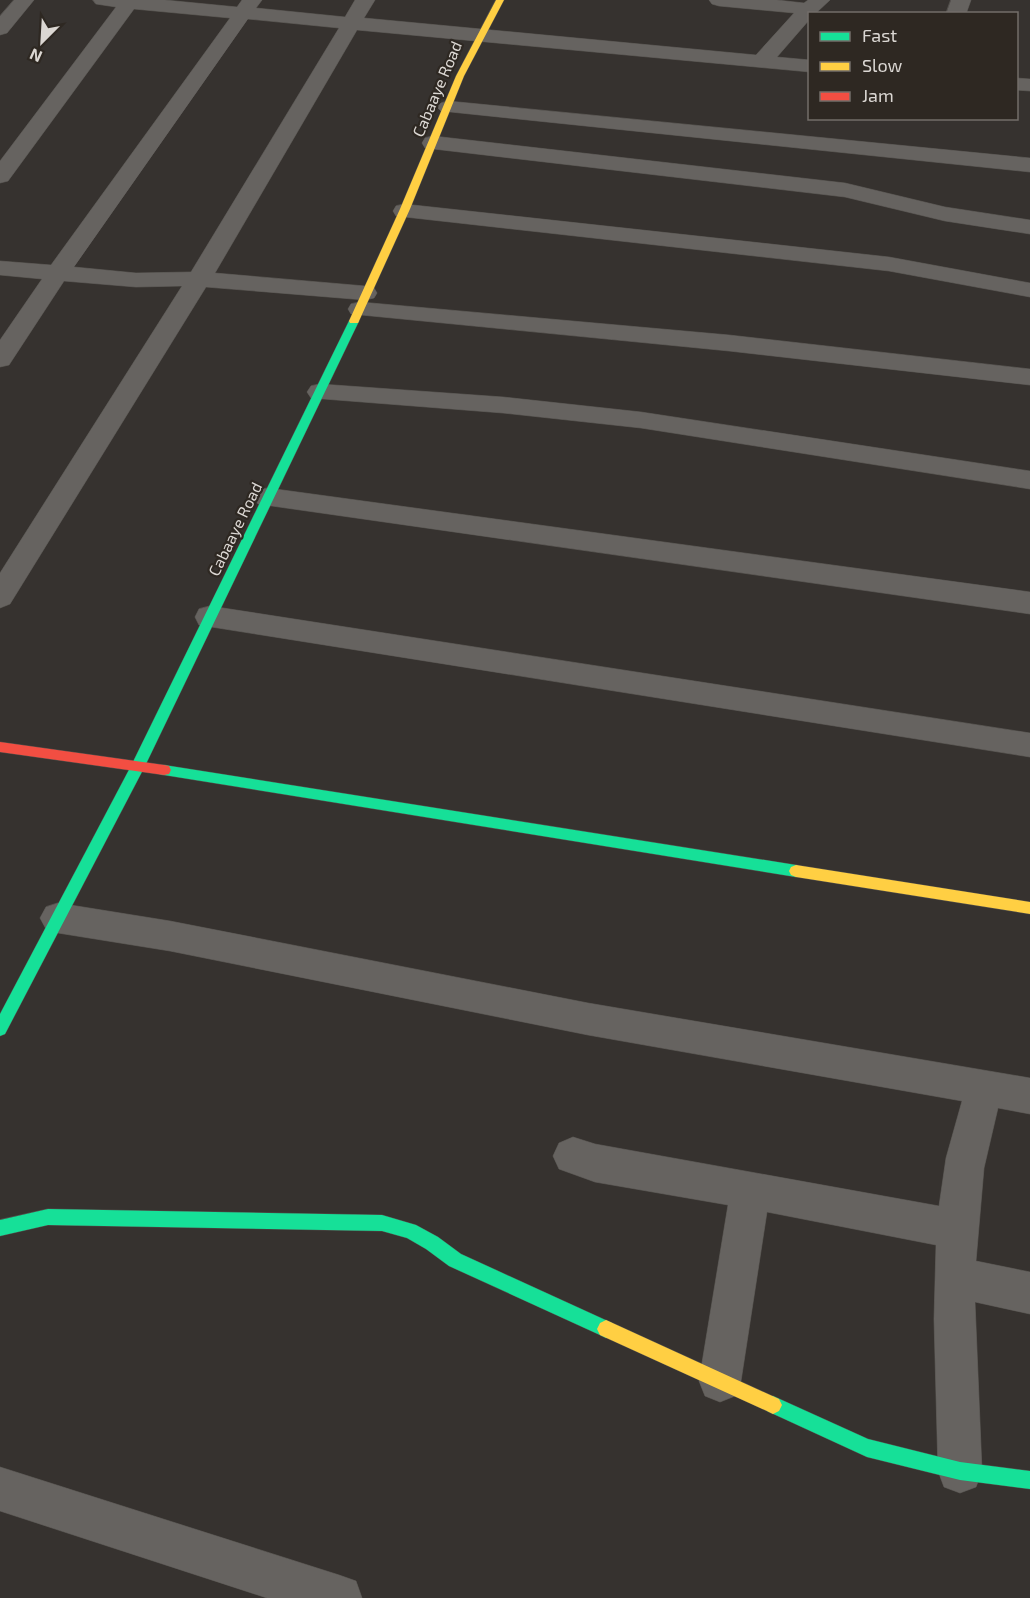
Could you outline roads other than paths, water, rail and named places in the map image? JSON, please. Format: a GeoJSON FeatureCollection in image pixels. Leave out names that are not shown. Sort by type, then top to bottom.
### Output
{"type":"FeatureCollection","features":[{"type":"Feature","properties":{"kind":"street"},"geometry":{"type":"LineString","coordinates":[[0,29],[24,0]]}},
{"type":"Feature","properties":{"kind":"street"},"geometry":{"type":"LineString","coordinates":[[103,0],[248,6],[352,23],[808,66]]}},
{"type":"Feature","properties":{"kind":"street"},"geometry":{"type":"LineString","coordinates":[[0,597],[198,279],[365,0]]}},
{"type":"Feature","properties":{"kind":"street","name":"Cabaaye Road"},"geometry":{"type":"LineString","coordinates":[[0,1029],[138,766],[320,392],[404,211],[478,34],[500,0]]}},
{"type":"Feature","properties":{"kind":"street"},"geometry":{"type":"LineString","coordinates":[[719,0],[814,4]]}},
{"type":"Feature","properties":{"kind":"street"},"geometry":{"type":"LineString","coordinates":[[0,176],[130,1]]}},
{"type":"Feature","properties":{"kind":"street"},"geometry":{"type":"LineString","coordinates":[[762,62],[814,4]]}},
{"type":"Feature","properties":{"kind":"street"},"geometry":{"type":"LineString","coordinates":[[0,359],[57,273],[248,6]]}},
{"type":"Feature","properties":{"kind":"street"},"geometry":{"type":"LineString","coordinates":[[448,107],[1030,165]]}},
{"type":"Feature","properties":{"kind":"street"},"geometry":{"type":"LineString","coordinates":[[433,143],[845,190],[945,214],[1030,227]]}},
{"type":"Feature","properties":{"kind":"street"},"geometry":{"type":"LineString","coordinates":[[404,211],[890,264],[1030,290]]}},
{"type":"Feature","properties":{"kind":"street"},"geometry":{"type":"LineString","coordinates":[[0,268],[136,280],[198,279],[363,301],[1030,377]]}},
{"type":"Feature","properties":{"kind":"street"},"geometry":{"type":"LineString","coordinates":[[320,392],[503,405],[641,420],[1030,480]]}},
{"type":"Feature","properties":{"kind":"street"},"geometry":{"type":"LineString","coordinates":[[268,497],[1030,603]]}},
{"type":"Feature","properties":{"kind":"street"},"geometry":{"type":"LineString","coordinates":[[210,616],[1030,745]]}},
{"type":"Feature","properties":{"kind":"street"},"geometry":{"type":"LineString","coordinates":[[0,747],[138,766],[1030,908]]}},
{"type":"Feature","properties":{"kind":"street"},"geometry":{"type":"LineString","coordinates":[[58,918],[170,936],[588,1019],[1030,1096]]}},
{"type":"Feature","properties":{"kind":"street"},"geometry":{"type":"LineString","coordinates":[[960,1471],[954,1318],[957,1229],[964,1167],[984,1088]]}},
{"type":"Feature","properties":{"kind":"street"},"geometry":{"type":"LineString","coordinates":[[573,1156],[595,1163],[957,1229]]}},
{"type":"Feature","properties":{"kind":"street"},"geometry":{"type":"LineString","coordinates":[[720,1381],[750,1190]]}},
{"type":"Feature","properties":{"kind":"street"},"geometry":{"type":"LineString","coordinates":[[0,1228],[48,1217],[382,1223],[410,1232],[432,1243],[455,1260],[867,1448],[960,1471],[1030,1480]]}},
{"type":"Feature","properties":{"kind":"street"},"geometry":{"type":"LineString","coordinates":[[956,1277],[1030,1293]]}},
{"type":"Feature","properties":{"kind":"street"},"geometry":{"type":"LineString","coordinates":[[0,1489],[339,1598]]}}]}
